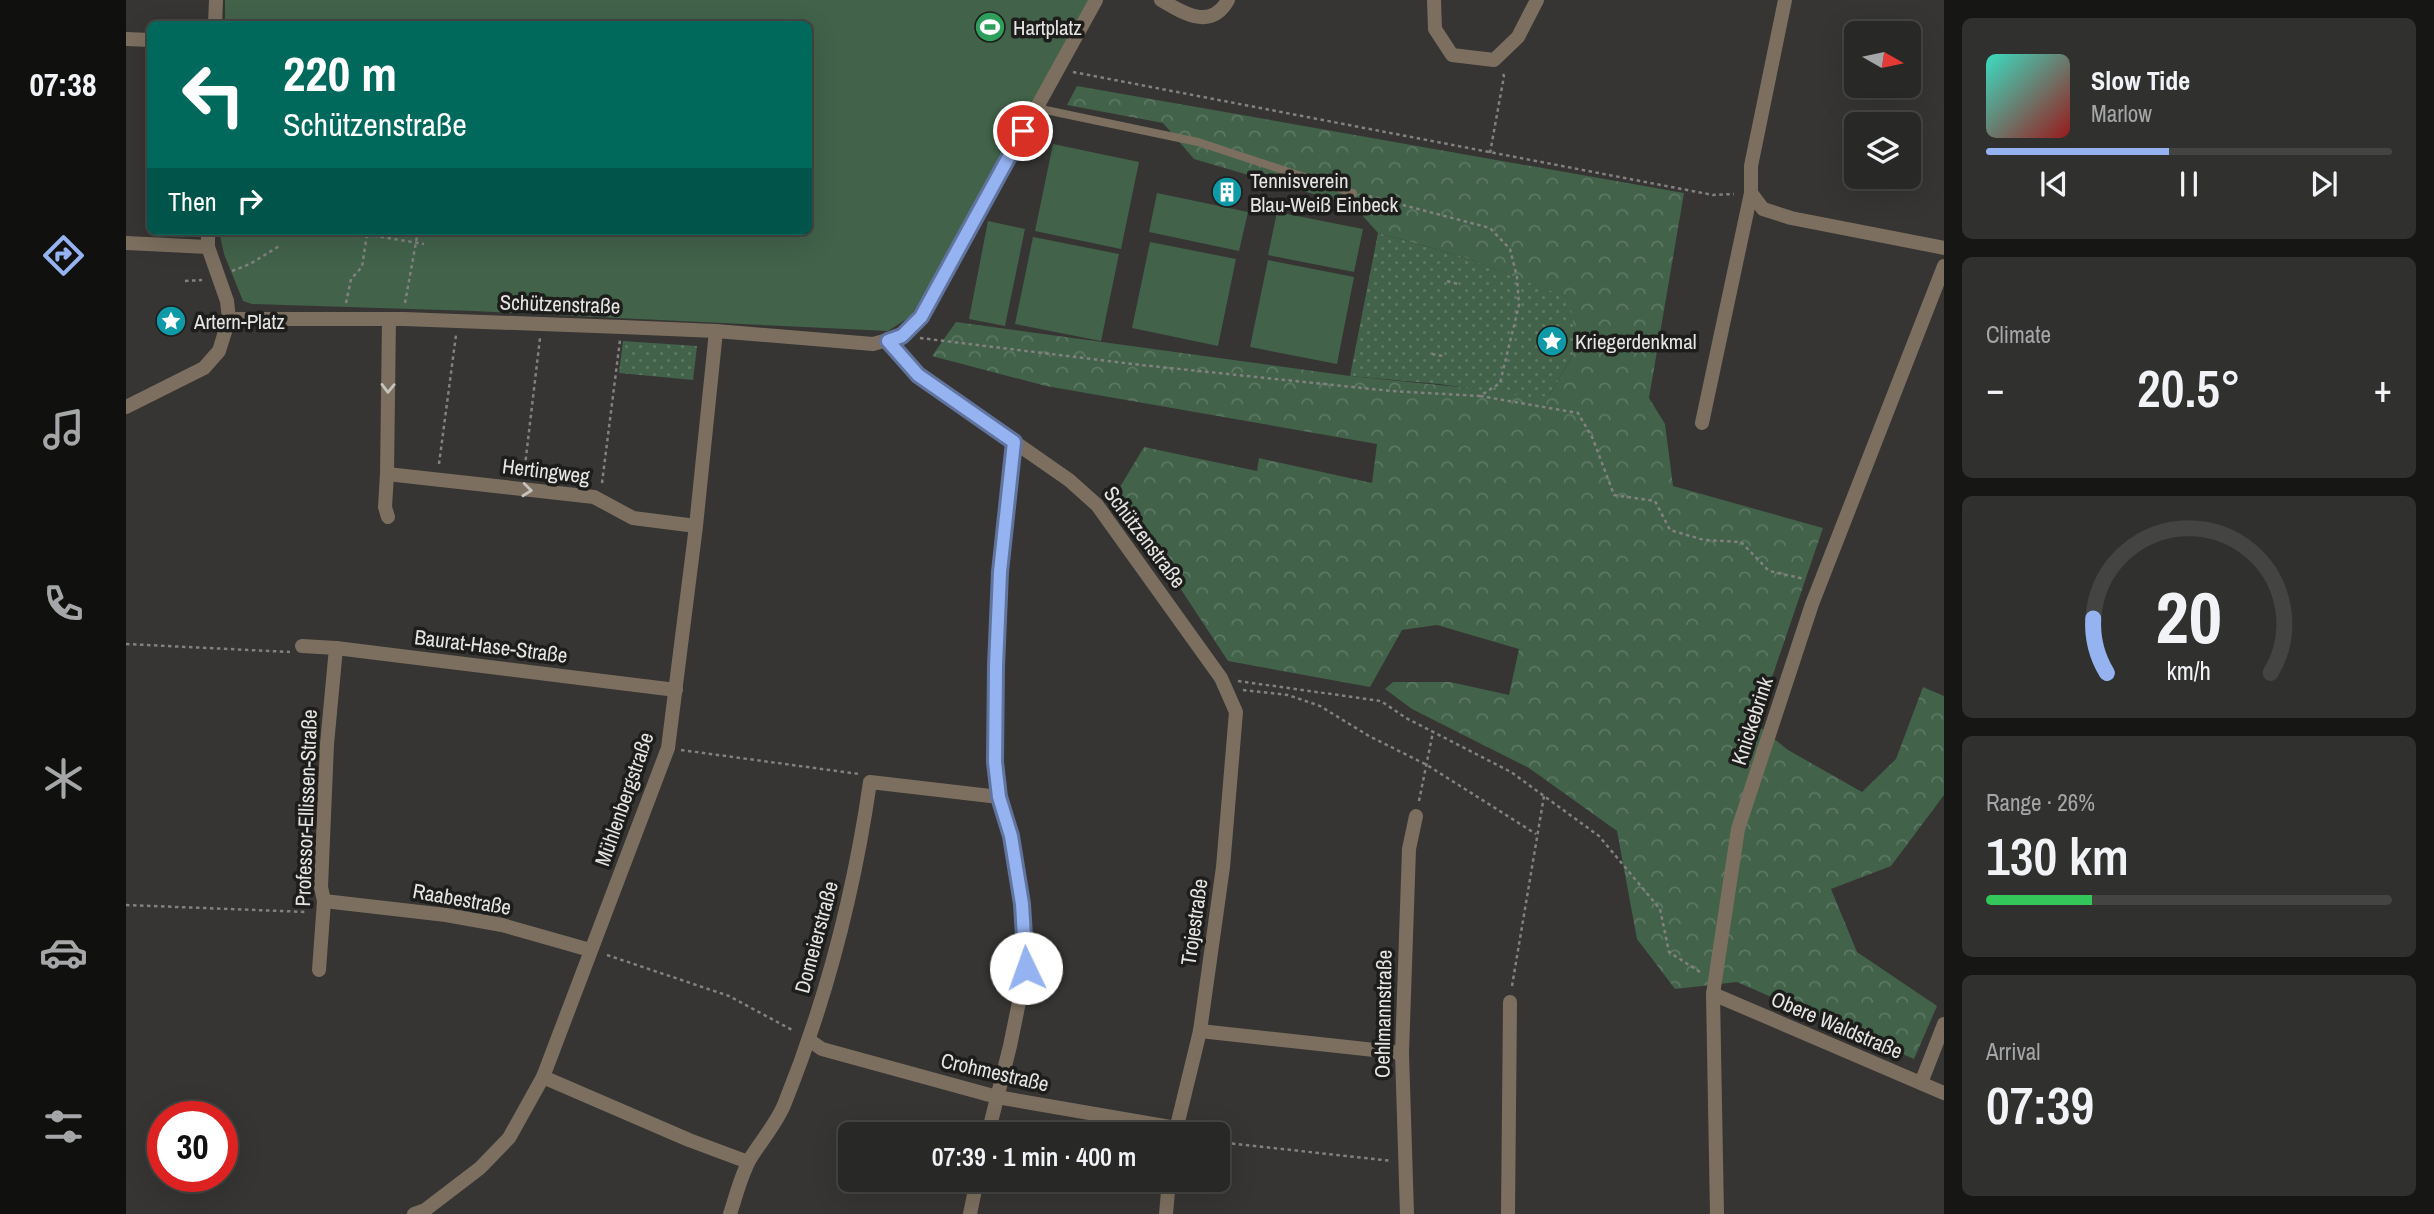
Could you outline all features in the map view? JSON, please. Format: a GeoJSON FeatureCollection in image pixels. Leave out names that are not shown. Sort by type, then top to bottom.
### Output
{"type":"FeatureCollection","features":[{"type":"Feature","properties":{"kind":"street"},"geometry":{"type":"LineString","coordinates":[[215,21],[216,0]]}},
{"type":"Feature","properties":{"kind":"street"},"geometry":{"type":"LineString","coordinates":[[895,339],[921,317],[1096,0]]}},
{"type":"Feature","properties":{"kind":"street"},"geometry":{"type":"LineString","coordinates":[[1161,0],[1188,16],[1205,18],[1224,7],[1228,0]]}},
{"type":"Feature","properties":{"kind":"street"},"geometry":{"type":"LineString","coordinates":[[1434,0],[1435,29],[1452,55],[1494,60],[1518,37],[1537,0]]}},
{"type":"Feature","properties":{"kind":"street"},"geometry":{"type":"LineString","coordinates":[[1702,423],[1751,193],[1751,166],[1785,0]]}},
{"type":"Feature","properties":{"kind":"street"},"geometry":{"type":"LineString","coordinates":[[126,39],[147,40]]}},
{"type":"Feature","properties":{"kind":"street"},"geometry":{"type":"LineString","coordinates":[[1751,193],[1763,209],[1791,218],[1944,248]]}},
{"type":"Feature","properties":{"kind":"street"},"geometry":{"type":"LineString","coordinates":[[126,407],[204,368],[219,351],[229,318],[227,301],[208,247],[208,235]]}},
{"type":"Feature","properties":{"kind":"street"},"geometry":{"type":"LineString","coordinates":[[126,243],[208,247]]}},
{"type":"Feature","properties":{"kind":"street","name":"Knickebrink"},"geometry":{"type":"LineString","coordinates":[[1717,1214],[1713,994],[1738,830],[1821,582],[1944,266]]}},
{"type":"Feature","properties":{"kind":"street","name":"Schützenstraße"},"geometry":{"type":"LineString","coordinates":[[229,318],[404,319],[622,327],[716,331],[859,344],[895,339],[918,375],[1069,480],[1097,505],[1223,683],[1236,712]]}},
{"type":"Feature","properties":{"kind":"street"},"geometry":{"type":"LineString","coordinates":[[388,319],[385,507],[388,517]]}},
{"type":"Feature","properties":{"kind":"street","name":"Mühlenbergstraße"},"geometry":{"type":"LineString","coordinates":[[414,1214],[425,1210],[480,1168],[509,1138],[543,1077],[668,748],[696,526],[716,331]]}},
{"type":"Feature","properties":{"kind":"street"},"geometry":{"type":"LineString","coordinates":[[991,1122],[1026,968],[1020,890],[1011,836],[999,797],[995,762],[1000,572],[1014,442]]}},
{"type":"Feature","properties":{"kind":"street","name":"Hertingweg"},"geometry":{"type":"LineString","coordinates":[[387,474],[594,497],[633,518],[696,526]]}},
{"type":"Feature","properties":{"kind":"street","name":"Baurat-Hase-Straße"},"geometry":{"type":"LineString","coordinates":[[302,646],[676,690]]}},
{"type":"Feature","properties":{"kind":"street","name":"Professor-Ellissen-Straße"},"geometry":{"type":"LineString","coordinates":[[319,970],[324,901],[321,887],[327,744],[336,648]]}},
{"type":"Feature","properties":{"kind":"street","name":"Trojestraße"},"geometry":{"type":"LineString","coordinates":[[1177,1122],[1200,1031],[1223,867],[1236,712]]}},
{"type":"Feature","properties":{"kind":"street"},"geometry":{"type":"LineString","coordinates":[[870,782],[999,797]]}},
{"type":"Feature","properties":{"kind":"street","name":"Domeierstraße"},"geometry":{"type":"LineString","coordinates":[[730,1214],[748,1162],[782,1110],[809,1040],[838,947],[870,782]]}},
{"type":"Feature","properties":{"kind":"street","name":"Oehlmannstraße"},"geometry":{"type":"LineString","coordinates":[[1407,1214],[1402,1053],[1409,849],[1416,816]]}},
{"type":"Feature","properties":{"kind":"street","name":"Raabestraße"},"geometry":{"type":"LineString","coordinates":[[324,901],[491,923],[590,950]]}},
{"type":"Feature","properties":{"kind":"street","name":"Obere Waldstraße"},"geometry":{"type":"LineString","coordinates":[[1713,994],[1944,1093]]}},
{"type":"Feature","properties":{"kind":"street"},"geometry":{"type":"LineString","coordinates":[[1508,1214],[1510,1002]]}},
{"type":"Feature","properties":{"kind":"street"},"geometry":{"type":"LineString","coordinates":[[1921,1083],[1944,1024]]}},
{"type":"Feature","properties":{"kind":"street"},"geometry":{"type":"LineString","coordinates":[[1200,1031],[1402,1053]]}},
{"type":"Feature","properties":{"kind":"street","name":"Crohmestraße"},"geometry":{"type":"LineString","coordinates":[[809,1040],[822,1049],[997,1097],[1128,1122]]}},
{"type":"Feature","properties":{"kind":"street"},"geometry":{"type":"LineString","coordinates":[[543,1077],[689,1140],[748,1162]]}},
{"type":"Feature","properties":{"kind":"street"},"geometry":{"type":"LineString","coordinates":[[970,1214],[975,1192]]}},
{"type":"Feature","properties":{"kind":"street"},"geometry":{"type":"LineString","coordinates":[[1166,1214],[1169,1192]]}},
{"type":"Feature","properties":{"kind":"lane"},"geometry":{"type":"LineString","coordinates":[[1036,108],[1198,142],[1353,192]]}},
{"type":"Feature","properties":{"kind":"path"},"geometry":{"type":"LineString","coordinates":[[1490,153],[1504,76],[1494,60]]}},
{"type":"Feature","properties":{"kind":"path"},"geometry":{"type":"LineString","coordinates":[[1058,69],[1713,195],[1751,193]]}},
{"type":"Feature","properties":{"kind":"path"},"geometry":{"type":"LineString","coordinates":[[1353,192],[1490,228],[1510,249],[1517,278],[1519,305],[1500,383],[1479,396]]}},
{"type":"Feature","properties":{"kind":"path"},"geometry":{"type":"LineString","coordinates":[[343,319],[351,279],[362,267],[367,235]]}},
{"type":"Feature","properties":{"kind":"path"},"geometry":{"type":"LineString","coordinates":[[373,235],[424,244]]}},
{"type":"Feature","properties":{"kind":"path"},"geometry":{"type":"LineString","coordinates":[[404,319],[417,235]]}},
{"type":"Feature","properties":{"kind":"path"},"geometry":{"type":"LineString","coordinates":[[185,281],[218,277],[250,264],[281,245]]}},
{"type":"Feature","properties":{"kind":"path"},"geometry":{"type":"LineString","coordinates":[[1447,281],[1458,284]]}},
{"type":"Feature","properties":{"kind":"path"},"geometry":{"type":"LineString","coordinates":[[438,480],[458,322]]}},
{"type":"Feature","properties":{"kind":"path"},"geometry":{"type":"LineString","coordinates":[[522,489],[542,324]]}},
{"type":"Feature","properties":{"kind":"path"},"geometry":{"type":"LineString","coordinates":[[600,500],[622,327]]}},
{"type":"Feature","properties":{"kind":"path"},"geometry":{"type":"LineString","coordinates":[[895,339],[1246,377],[1391,391],[1479,396],[1578,413],[1593,439],[1614,495],[1655,501],[1670,530],[1704,540],[1741,542],[1769,571],[1821,582]]}},
{"type":"Feature","properties":{"kind":"path"},"geometry":{"type":"LineString","coordinates":[[1432,354],[1443,356]]}},
{"type":"Feature","properties":{"kind":"path"},"geometry":{"type":"LineString","coordinates":[[126,644],[287,653],[302,646]]}},
{"type":"Feature","properties":{"kind":"path"},"geometry":{"type":"LineString","coordinates":[[1223,683],[1381,701],[1406,718],[1511,772],[1599,836],[1660,909],[1669,952],[1698,972],[1717,968]]}},
{"type":"Feature","properties":{"kind":"path"},"geometry":{"type":"LineString","coordinates":[[1223,683],[1287,695],[1320,706],[1369,736],[1427,765],[1536,834]]}},
{"type":"Feature","properties":{"kind":"path"},"geometry":{"type":"LineString","coordinates":[[1416,816],[1433,732]]}},
{"type":"Feature","properties":{"kind":"path"},"geometry":{"type":"LineString","coordinates":[[668,748],[863,774],[870,782]]}},
{"type":"Feature","properties":{"kind":"path"},"geometry":{"type":"LineString","coordinates":[[1510,1002],[1544,796]]}},
{"type":"Feature","properties":{"kind":"path"},"geometry":{"type":"LineString","coordinates":[[126,905],[309,912],[324,901]]}},
{"type":"Feature","properties":{"kind":"path"},"geometry":{"type":"LineString","coordinates":[[590,950],[729,996],[809,1040]]}},
{"type":"Feature","properties":{"kind":"path"},"geometry":{"type":"LineString","coordinates":[[1230,1143],[1405,1162]]}},
{"type":"Feature","properties":{"kind":"green space"},"geometry":{"type":"Polygon","coordinates":[[[225,0],[1090,0],[911,316],[888,331],[474,311],[252,304],[243,301],[224,254],[220,235],[812,235],[812,21],[225,21],[225,0]]]}},
{"type":"Feature","properties":{"kind":"green space"},"geometry":{"type":"Polygon","coordinates":[[[1077,86],[1684,193],[1649,398],[1665,424],[1673,486],[1823,528],[1756,724],[1788,750],[1862,792],[1896,759],[1923,687],[1944,696],[1944,795],[1891,866],[1831,889],[1857,952],[1937,1006],[1914,1059],[1737,982],[1675,989],[1637,939],[1617,831],[1529,768],[1412,709],[1385,689],[1393,682],[1450,682],[1509,695],[1519,649],[1437,625],[1402,630],[1370,687],[1228,661],[1117,492],[1144,447],[1257,471],[1259,458],[1372,483],[1377,444],[1046,386],[932,356],[956,322],[1350,376],[1549,396],[1577,347],[1568,298],[1464,257],[1378,233],[1354,206],[1194,159],[1163,123],[1067,105],[1077,86]]]}},
{"type":"Feature","properties":{"kind":"green space"},"geometry":{"type":"Polygon","coordinates":[[[1053,144],[1139,162],[1121,249],[1035,231],[1053,144]]]}},
{"type":"Feature","properties":{"kind":"green space"},"geometry":{"type":"Polygon","coordinates":[[[1157,193],[1248,212],[1239,251],[1149,232],[1157,193]]]}},
{"type":"Feature","properties":{"kind":"green space"},"geometry":{"type":"Polygon","coordinates":[[[1277,212],[1363,229],[1354,272],[1268,255],[1277,212]]]}},
{"type":"Feature","properties":{"kind":"green space"},"geometry":{"type":"Polygon","coordinates":[[[988,221],[1025,229],[1005,326],[969,319],[988,221]]]}},
{"type":"Feature","properties":{"kind":"green space"},"geometry":{"type":"Polygon","coordinates":[[[1378,233],[1464,257],[1569,298],[1577,347],[1549,396],[1529,397],[1439,384],[1350,376],[1378,233]]]}},
{"type":"Feature","properties":{"kind":"green space"},"geometry":{"type":"Polygon","coordinates":[[[1033,237],[1119,254],[1101,341],[1015,324],[1033,237]]]}},
{"type":"Feature","properties":{"kind":"green space"},"geometry":{"type":"Polygon","coordinates":[[[1150,242],[1236,259],[1218,346],[1132,328],[1150,242]]]}},
{"type":"Feature","properties":{"kind":"green space"},"geometry":{"type":"Polygon","coordinates":[[[1268,260],[1354,277],[1337,364],[1250,347],[1268,260]]]}},
{"type":"Feature","properties":{"kind":"green space"},"geometry":{"type":"Polygon","coordinates":[[[623,341],[697,346],[693,380],[619,373],[623,341]]]}},
{"type":"Feature","properties":{"kind":"place","name":"Hartplatz"},"geometry":{"type":"Point","coordinates":[990,27]}},
{"type":"Feature","properties":{"kind":"place","name":"Tennisverein Blau-Weiß Einbeck"},"geometry":{"type":"Point","coordinates":[1227,192]}},
{"type":"Feature","properties":{"kind":"place","name":"Artern-Platz"},"geometry":{"type":"Point","coordinates":[171,321]}},
{"type":"Feature","properties":{"kind":"place","name":"Kriegerdenkmal"},"geometry":{"type":"Point","coordinates":[1552,341]}},
{"type":"Feature","properties":{"kind":"route"},"geometry":{"type":"LineString","coordinates":[[1023,131],[921,317],[902,336],[888,341],[918,375],[1014,442],[1000,572],[995,762],[999,797],[1011,836],[1022,904],[1026,968]]}}]}
